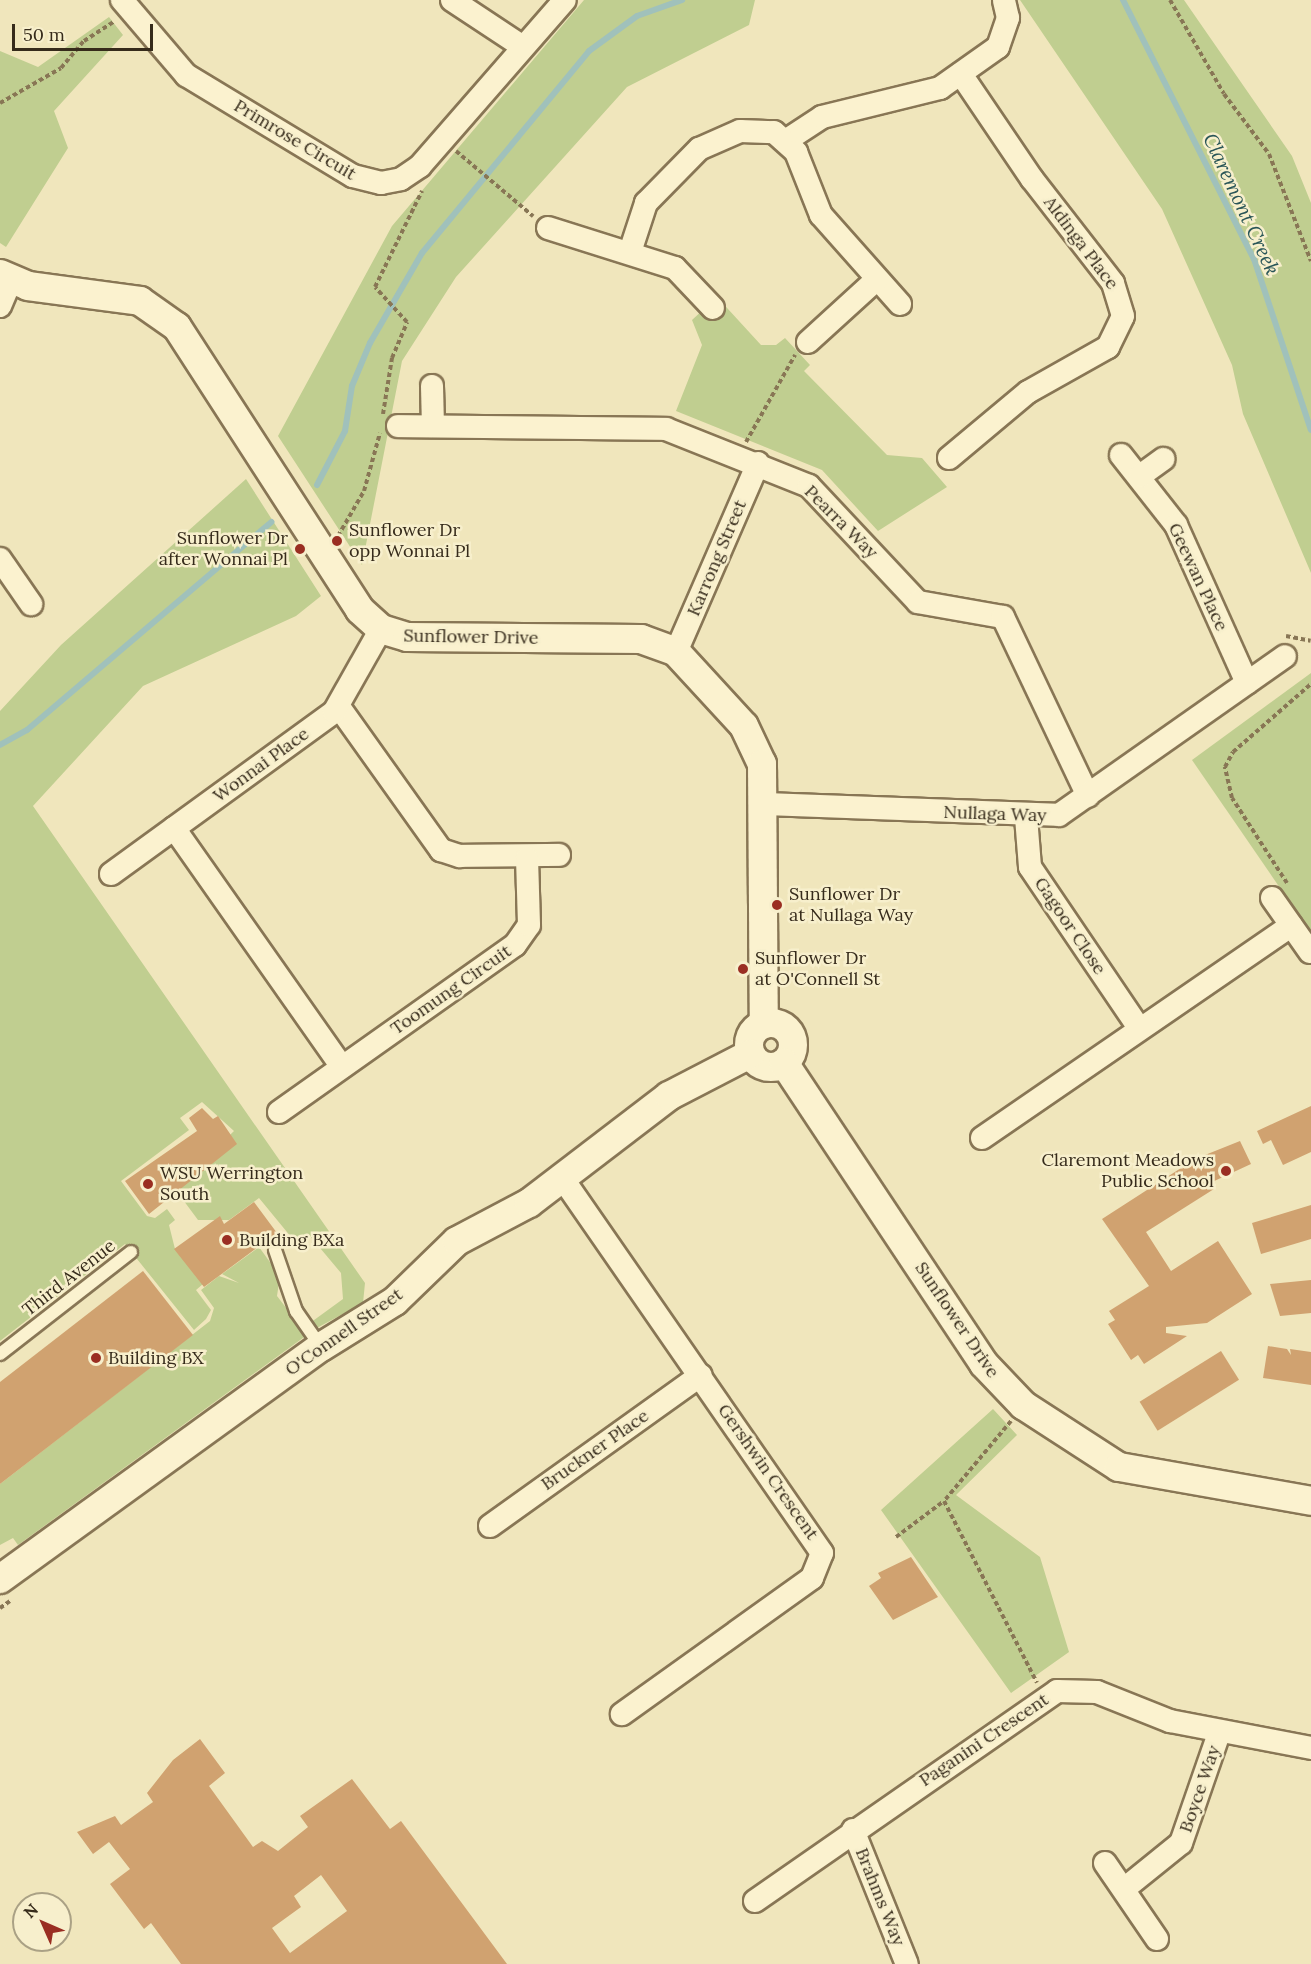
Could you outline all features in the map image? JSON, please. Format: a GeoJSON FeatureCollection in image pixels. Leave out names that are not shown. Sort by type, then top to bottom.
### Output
{"type":"FeatureCollection","features":[{"type":"Feature","properties":{"kind":"street"},"geometry":{"type":"LineString","coordinates":[[452,0],[523,47]]}},
{"type":"Feature","properties":{"kind":"street","name":"Primrose Circuit"},"geometry":{"type":"LineString","coordinates":[[127,5],[186,75],[353,176],[375,183],[401,179],[420,166],[565,0]]}},
{"type":"Feature","properties":{"kind":"street"},"geometry":{"type":"LineString","coordinates":[[630,252],[646,203],[705,145],[750,130],[787,140],[822,117],[926,94],[961,74],[1004,37],[1008,18],[1004,0]]}},
{"type":"Feature","properties":{"kind":"street","name":"Aldinga Place"},"geometry":{"type":"LineString","coordinates":[[949,458],[1028,392],[1108,347],[1123,316],[1113,283],[1032,179],[961,74]]}},
{"type":"Feature","properties":{"kind":"street"},"geometry":{"type":"LineString","coordinates":[[787,140],[820,215],[900,304]]}},
{"type":"Feature","properties":{"kind":"street"},"geometry":{"type":"LineString","coordinates":[[548,228],[675,268],[713,308]]}},
{"type":"Feature","properties":{"kind":"street"},"geometry":{"type":"LineString","coordinates":[[808,342],[877,279]]}},
{"type":"Feature","properties":{"kind":"street","name":"Sunflower Drive"},"geometry":{"type":"LineString","coordinates":[[4,287],[140,301],[177,327],[360,610],[381,629],[407,637],[641,639],[676,652],[756,744],[763,804],[764,1024]]}},
{"type":"Feature","properties":{"kind":"street"},"geometry":{"type":"LineString","coordinates":[[432,386],[433,426]]}},
{"type":"Feature","properties":{"kind":"street","name":"Pearra Way"},"geometry":{"type":"LineString","coordinates":[[398,426],[666,429],[749,460],[809,486],[918,602],[1003,617],[1088,796]]}},
{"type":"Feature","properties":{"kind":"street","name":"Geewan Place"},"geometry":{"type":"LineString","coordinates":[[1121,455],[1140,476],[1176,525],[1247,683]]}},
{"type":"Feature","properties":{"kind":"street"},"geometry":{"type":"LineString","coordinates":[[1140,476],[1163,459]]}},
{"type":"Feature","properties":{"kind":"street","name":"Karrong Street"},"geometry":{"type":"LineString","coordinates":[[676,652],[749,460]]}},
{"type":"Feature","properties":{"kind":"street"},"geometry":{"type":"LineString","coordinates":[[0,559],[31,604]]}},
{"type":"Feature","properties":{"kind":"street","name":"Wonnai Place"},"geometry":{"type":"LineString","coordinates":[[111,873],[339,707],[381,629]]}},
{"type":"Feature","properties":{"kind":"street","name":"Nullaga Way"},"geometry":{"type":"LineString","coordinates":[[763,804],[1026,817],[1059,815],[1285,656]]}},
{"type":"Feature","properties":{"kind":"street"},"geometry":{"type":"LineString","coordinates":[[339,707],[441,850],[460,856],[527,858],[559,855]]}},
{"type":"Feature","properties":{"kind":"street","name":"Gagoor Close"},"geometry":{"type":"LineString","coordinates":[[1026,817],[1030,867],[1139,1028]]}},
{"type":"Feature","properties":{"kind":"street"},"geometry":{"type":"LineString","coordinates":[[174,828],[342,1067]]}},
{"type":"Feature","properties":{"kind":"street","name":"Toomung Circuit"},"geometry":{"type":"LineString","coordinates":[[279,1112],[519,940],[531,912],[527,858]]}},
{"type":"Feature","properties":{"kind":"street"},"geometry":{"type":"LineString","coordinates":[[1282,894],[1291,926],[1310,952]]}},
{"type":"Feature","properties":{"kind":"street"},"geometry":{"type":"LineString","coordinates":[[982,1138],[1139,1028],[1291,926]]}},
{"type":"Feature","properties":{"kind":"street"},"geometry":{"type":"LineString","coordinates":[[764,1024],[784,1027],[792,1038],[784,1063],[764,1067],[750,1053],[752,1032],[764,1024]]}},
{"type":"Feature","properties":{"kind":"street","name":"O'Connell Street"},"geometry":{"type":"LineString","coordinates":[[0,1579],[321,1347],[395,1301],[457,1241],[512,1214],[562,1179],[669,1096],[750,1053]]}},
{"type":"Feature","properties":{"kind":"street","name":"Sunflower Drive"},"geometry":{"type":"LineString","coordinates":[[784,1063],[984,1364],[1023,1405],[1119,1467],[1311,1501]]}},
{"type":"Feature","properties":{"kind":"street","name":"Gershwin Crescent"},"geometry":{"type":"LineString","coordinates":[[562,1179],[817,1539],[822,1561],[812,1578],[622,1714]]}},
{"type":"Feature","properties":{"kind":"street","name":"Bruckner Place"},"geometry":{"type":"LineString","coordinates":[[490,1526],[701,1375]]}},
{"type":"Feature","properties":{"kind":"street","name":"Paganini Crescent"},"geometry":{"type":"LineString","coordinates":[[755,1900],[1044,1697],[1082,1688],[1160,1718],[1220,1733],[1311,1748]]}},
{"type":"Feature","properties":{"kind":"street","name":"Boyce Way"},"geometry":{"type":"LineString","coordinates":[[1124,1889],[1181,1843],[1220,1733]]}},
{"type":"Feature","properties":{"kind":"street","name":"Brahms Way"},"geometry":{"type":"LineString","coordinates":[[853,1830],[907,1964]]}},
{"type":"Feature","properties":{"kind":"street"},"geometry":{"type":"LineString","coordinates":[[1105,1863],[1157,1939]]}},
{"type":"Feature","properties":{"kind":"lane"},"geometry":{"type":"LineString","coordinates":[[274,1250],[297,1311],[321,1347]]}},
{"type":"Feature","properties":{"kind":"lane","name":"Third Avenue"},"geometry":{"type":"LineString","coordinates":[[0,1354],[131,1252]]}},
{"type":"Feature","properties":{"kind":"path"},"geometry":{"type":"LineString","coordinates":[[1170,0],[1224,94],[1269,154],[1311,261]]}},
{"type":"Feature","properties":{"kind":"path"},"geometry":{"type":"LineString","coordinates":[[0,103],[61,68],[84,41],[127,5]]}},
{"type":"Feature","properties":{"kind":"path"},"geometry":{"type":"LineString","coordinates":[[456,151],[548,228]]}},
{"type":"Feature","properties":{"kind":"path"},"geometry":{"type":"LineString","coordinates":[[338,536],[364,491],[392,358],[407,322],[375,288],[424,184]]}},
{"type":"Feature","properties":{"kind":"path"},"geometry":{"type":"LineString","coordinates":[[749,460],[765,401],[808,342]]}},
{"type":"Feature","properties":{"kind":"path"},"geometry":{"type":"LineString","coordinates":[[1282,894],[1232,798],[1225,767],[1240,745],[1311,684]]}},
{"type":"Feature","properties":{"kind":"path"},"geometry":{"type":"LineString","coordinates":[[896,1537],[944,1501],[1012,1420]]}},
{"type":"Feature","properties":{"kind":"path"},"geometry":{"type":"LineString","coordinates":[[944,1501],[1044,1697]]}},
{"type":"Feature","properties":{"kind":"green space"},"geometry":{"type":"Polygon","coordinates":[[[584,0],[755,0],[749,25],[627,87],[456,277],[402,361],[362,565],[278,436],[392,226],[584,0]]]}},
{"type":"Feature","properties":{"kind":"green space"},"geometry":{"type":"Polygon","coordinates":[[[1020,0],[1184,0],[1292,156],[1311,203],[1311,573],[1243,414],[1232,365],[1162,209],[1020,0]]]}},
{"type":"Feature","properties":{"kind":"green space"},"geometry":{"type":"Polygon","coordinates":[[[109,17],[123,35],[54,111],[68,148],[6,247],[0,243],[0,51],[38,67],[109,17]]]}},
{"type":"Feature","properties":{"kind":"green space"},"geometry":{"type":"Polygon","coordinates":[[[717,297],[761,345],[776,345],[785,338],[810,365],[804,371],[887,455],[922,458],[947,487],[878,531],[822,470],[676,411],[702,345],[692,320],[717,297]]]}},
{"type":"Feature","properties":{"kind":"green space"},"geometry":{"type":"Polygon","coordinates":[[[246,479],[321,596],[296,616],[143,686],[33,806],[365,1283],[363,1303],[315,1329],[310,1323],[343,1299],[341,1273],[310,1236],[296,1243],[259,1198],[229,1220],[198,1220],[175,1189],[234,1131],[202,1102],[180,1118],[189,1130],[121,1181],[147,1216],[155,1218],[167,1209],[175,1220],[169,1225],[175,1249],[203,1284],[196,1290],[211,1310],[206,1319],[194,1330],[125,1244],[0,1341],[0,711],[61,645],[246,479]]]}},
{"type":"Feature","properties":{"kind":"green space"},"geometry":{"type":"Polygon","coordinates":[[[1311,673],[1311,933],[1192,760],[1311,673]]]}},
{"type":"Feature","properties":{"kind":"green space"},"geometry":{"type":"Polygon","coordinates":[[[259,1247],[280,1276],[277,1296],[307,1335],[18,1545],[13,1538],[0,1545],[0,1484],[210,1321],[214,1308],[201,1290],[219,1276],[239,1283],[222,1274],[259,1247]]]}},
{"type":"Feature","properties":{"kind":"green space"},"geometry":{"type":"Polygon","coordinates":[[[993,1409],[1017,1435],[956,1495],[1040,1557],[1069,1652],[1011,1693],[881,1510],[993,1409]]]}},
{"type":"Feature","properties":{"kind":"building"},"geometry":{"type":"Polygon","coordinates":[[[1311,1106],[1311,1152],[1283,1165],[1271,1140],[1263,1144],[1257,1131],[1311,1106]]]}},
{"type":"Feature","properties":{"kind":"building"},"geometry":{"type":"Polygon","coordinates":[[[202,1108],[213,1119],[218,1116],[237,1144],[149,1214],[125,1181],[197,1131],[189,1118],[202,1108]]]}},
{"type":"Feature","properties":{"kind":"building"},"geometry":{"type":"Polygon","coordinates":[[[1240,1141],[1251,1164],[1210,1183],[1214,1189],[1146,1232],[1171,1271],[1218,1241],[1252,1294],[1207,1323],[1166,1327],[1166,1333],[1187,1336],[1144,1364],[1138,1355],[1131,1360],[1108,1324],[1115,1320],[1109,1311],[1149,1286],[1102,1219],[1195,1159],[1240,1141]]]}},
{"type":"Feature","properties":{"kind":"building","name":"Building BXa"},"geometry":{"type":"Polygon","coordinates":[[[254,1202],[277,1233],[204,1287],[174,1249],[220,1216],[224,1224],[254,1202]]]}},
{"type":"Feature","properties":{"kind":"building"},"geometry":{"type":"Polygon","coordinates":[[[1311,1205],[1311,1239],[1261,1254],[1252,1223],[1311,1205]]]}},
{"type":"Feature","properties":{"kind":"building","name":"Building BX"},"geometry":{"type":"Polygon","coordinates":[[[143,1271],[193,1335],[0,1484],[0,1382],[143,1271]]]}},
{"type":"Feature","properties":{"kind":"building"},"geometry":{"type":"Polygon","coordinates":[[[1311,1280],[1311,1313],[1280,1316],[1270,1284],[1311,1280]]]}},
{"type":"Feature","properties":{"kind":"building"},"geometry":{"type":"Polygon","coordinates":[[[1268,1346],[1287,1349],[1291,1355],[1290,1349],[1311,1352],[1311,1385],[1263,1378],[1268,1346]]]}},
{"type":"Feature","properties":{"kind":"building"},"geometry":{"type":"Polygon","coordinates":[[[1221,1351],[1239,1380],[1158,1431],[1140,1402],[1221,1351]]]}},
{"type":"Feature","properties":{"kind":"building"},"geometry":{"type":"Polygon","coordinates":[[[911,1557],[938,1597],[893,1620],[869,1586],[881,1578],[878,1573],[911,1557]]]}},
{"type":"Feature","properties":{"kind":"building"},"geometry":{"type":"Polygon","coordinates":[[[200,1739],[225,1773],[209,1786],[253,1847],[262,1841],[278,1851],[308,1827],[300,1816],[352,1779],[390,1829],[401,1821],[507,1964],[181,1964],[151,1923],[144,1929],[110,1884],[130,1869],[109,1842],[93,1854],[77,1832],[115,1816],[121,1825],[153,1802],[147,1793],[173,1760],[200,1739]],[[321,1875],[294,1896],[301,1907],[272,1928],[290,1953],[347,1911],[321,1875]]]}},
{"type":"Feature","properties":{"kind":"waterway"},"geometry":{"type":"LineString","coordinates":[[317,485],[345,431],[352,386],[370,343],[422,253],[589,51],[637,16],[682,0]]}},
{"type":"Feature","properties":{"kind":"waterway","name":"Claremont Creek"},"geometry":{"type":"LineString","coordinates":[[1123,0],[1254,259],[1311,430]]}},
{"type":"Feature","properties":{"kind":"waterway"},"geometry":{"type":"LineString","coordinates":[[0,745],[27,730],[271,522]]}},
{"type":"Feature","properties":{"kind":"place","name":"Sunflower Dr opp Wonnai Pl"},"geometry":{"type":"Point","coordinates":[337,541]}},
{"type":"Feature","properties":{"kind":"place","name":"Sunflower Dr after Wonnai Pl"},"geometry":{"type":"Point","coordinates":[300,549]}},
{"type":"Feature","properties":{"kind":"place","name":"Sunflower Dr at Nullaga Way"},"geometry":{"type":"Point","coordinates":[777,905]}},
{"type":"Feature","properties":{"kind":"place","name":"Sunflower Dr at O'Connell St"},"geometry":{"type":"Point","coordinates":[743,969]}},
{"type":"Feature","properties":{"kind":"place","name":"Claremont Meadows Public School"},"geometry":{"type":"Point","coordinates":[1226,1171]}},
{"type":"Feature","properties":{"kind":"place","name":"WSU Werrington South"},"geometry":{"type":"Point","coordinates":[148,1184]}},
{"type":"Feature","properties":{"kind":"place","name":"Building BXa"},"geometry":{"type":"Point","coordinates":[227,1240]}},
{"type":"Feature","properties":{"kind":"place","name":"Building BX"},"geometry":{"type":"Point","coordinates":[96,1358]}}]}
